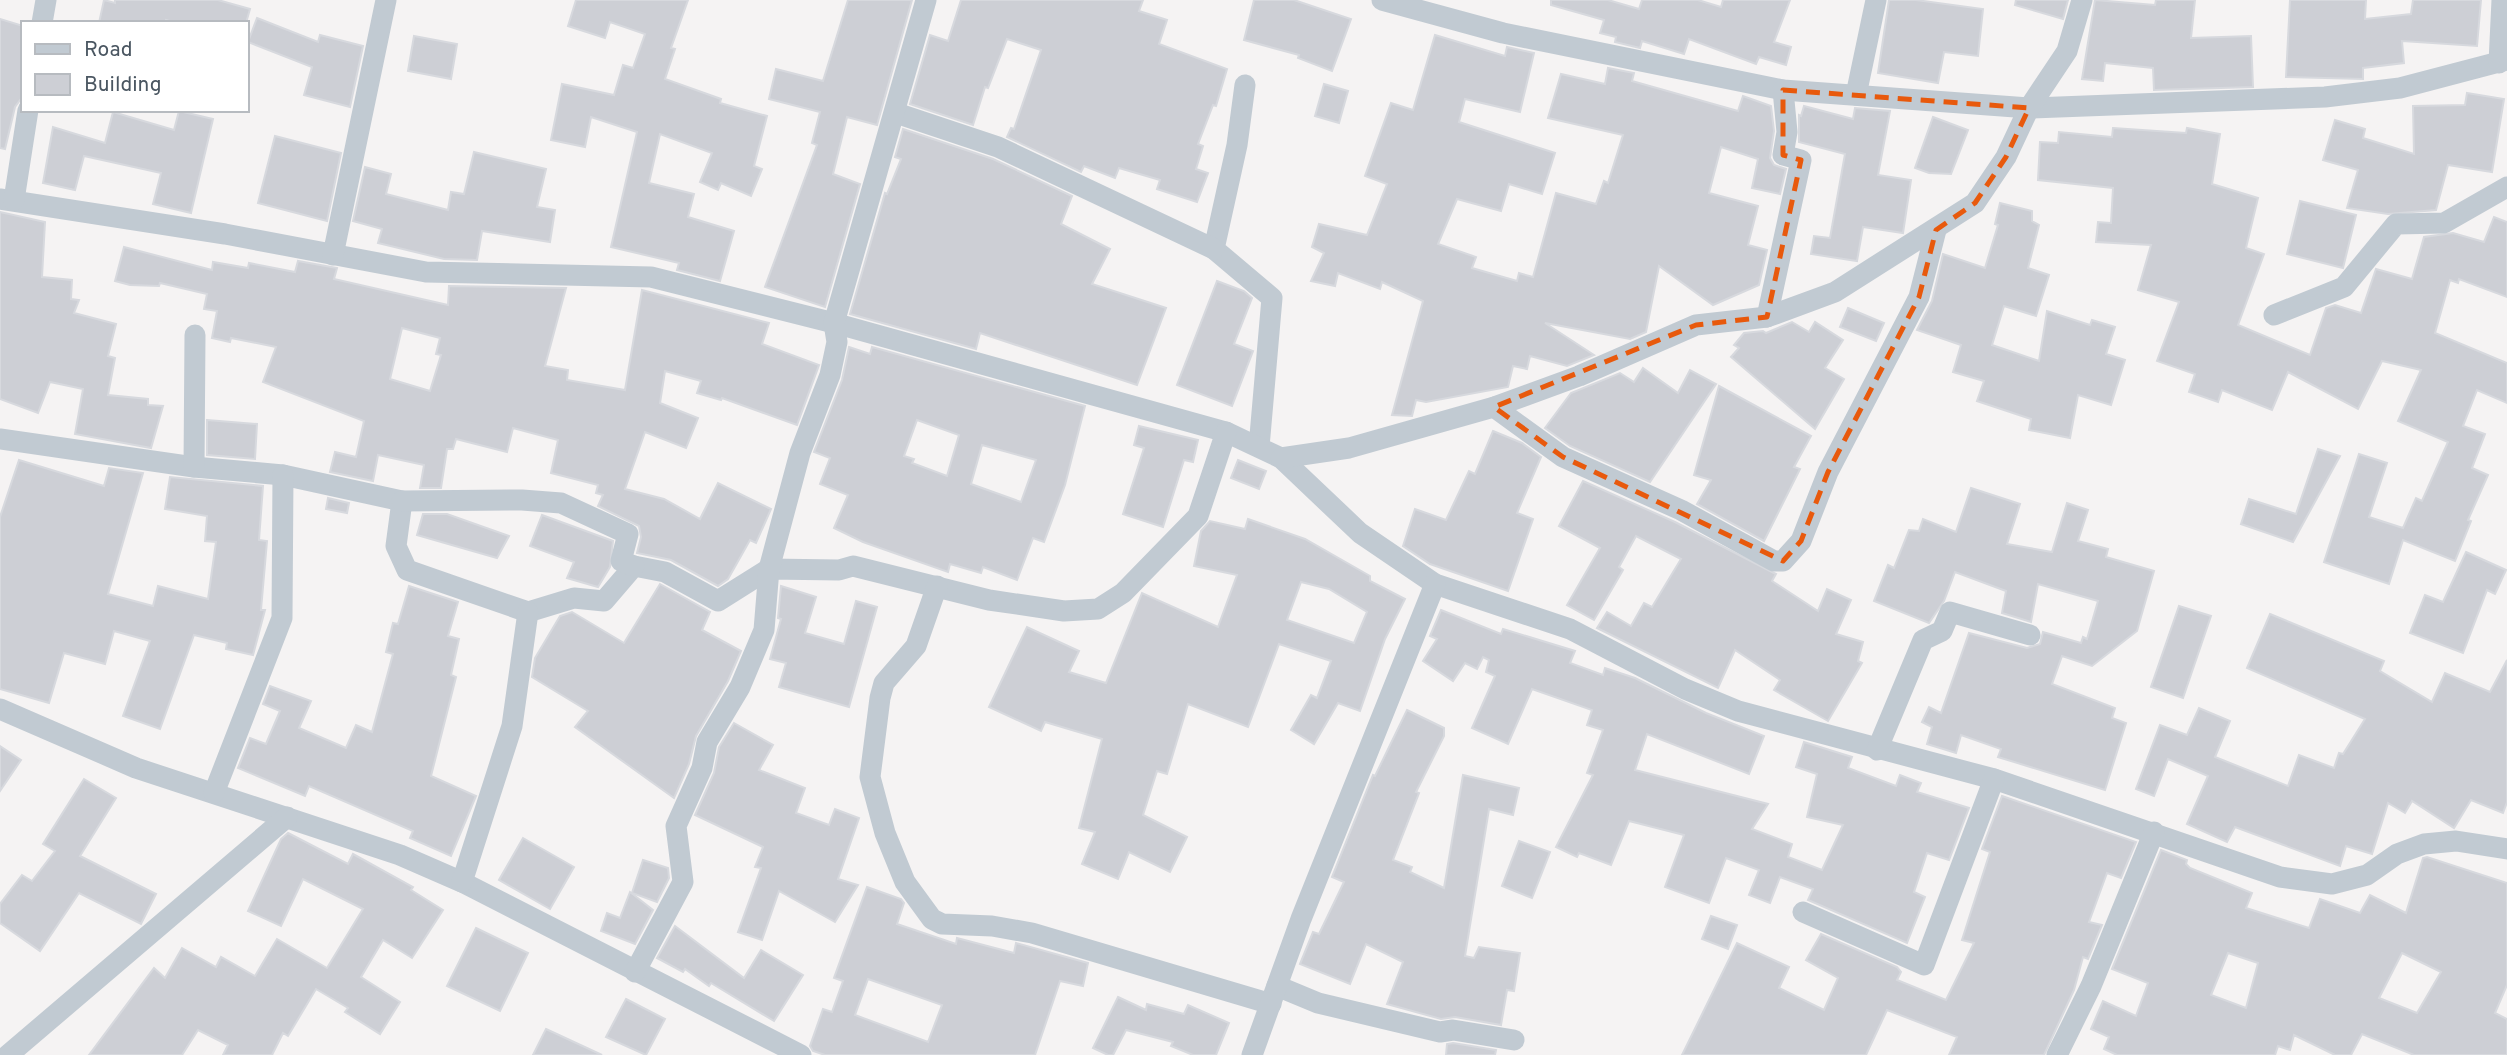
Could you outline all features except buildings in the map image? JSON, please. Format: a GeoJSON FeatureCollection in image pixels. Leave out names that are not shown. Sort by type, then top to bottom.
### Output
{"type":"FeatureCollection","features":[{"type":"Feature","properties":{"kind":"street"},"geometry":{"type":"LineString","coordinates":[[42,21],[46,0]]}},
{"type":"Feature","properties":{"kind":"street"},"geometry":{"type":"LineString","coordinates":[[333,255],[386,0]]}},
{"type":"Feature","properties":{"kind":"street"},"geometry":{"type":"LineString","coordinates":[[635,972],[682,882],[676,826],[702,768],[707,743],[740,687],[764,630],[769,569],[800,453],[830,374],[837,342],[834,323],[896,113],[926,0]]}},
{"type":"Feature","properties":{"kind":"street"},"geometry":{"type":"LineString","coordinates":[[1381,0],[1503,33],[1783,90],[2029,108],[2325,97],[2400,88],[2503,61],[2502,0]]}},
{"type":"Feature","properties":{"kind":"street"},"geometry":{"type":"LineString","coordinates":[[1856,94],[1876,0]]}},
{"type":"Feature","properties":{"kind":"street"},"geometry":{"type":"LineString","coordinates":[[1281,458],[1349,447],[1494,407],[1579,376],[1696,325],[1767,317],[1835,292],[1975,203],[2006,157],[2029,108],[2067,51],[2082,0]]}},
{"type":"Feature","properties":{"kind":"street"},"geometry":{"type":"LineString","coordinates":[[1214,249],[1237,145],[1245,85]]}},
{"type":"Feature","properties":{"kind":"street"},"geometry":{"type":"LineString","coordinates":[[1767,317],[1801,160],[1783,155],[1787,132],[1783,90]]}},
{"type":"Feature","properties":{"kind":"street"},"geometry":{"type":"LineString","coordinates":[[28,112],[7,199],[426,272],[651,277],[834,323],[1226,432],[1281,458],[1360,533],[1435,584],[1570,629],[1685,689],[1738,711],[1994,779],[2280,877],[2332,884],[2367,875],[2397,854],[2424,844],[2456,841],[2507,849]]}},
{"type":"Feature","properties":{"kind":"street"},"geometry":{"type":"LineString","coordinates":[[896,113],[998,147],[1214,249],[1272,298],[1259,447]]}},
{"type":"Feature","properties":{"kind":"street"},"geometry":{"type":"LineString","coordinates":[[2507,176],[2507,181]]}},
{"type":"Feature","properties":{"kind":"street"},"geometry":{"type":"LineString","coordinates":[[2274,315],[2344,287],[2396,223],[2444,223],[2507,187]]}},
{"type":"Feature","properties":{"kind":"street"},"geometry":{"type":"LineString","coordinates":[[1494,407],[1563,457],[1681,510],[1774,561],[1783,561],[1801,541],[1828,472],[1919,297],[1936,230]]}},
{"type":"Feature","properties":{"kind":"street"},"geometry":{"type":"LineString","coordinates":[[194,467],[195,335]]}},
{"type":"Feature","properties":{"kind":"street"},"geometry":{"type":"LineString","coordinates":[[0,439],[194,467],[283,475],[402,501],[523,500],[561,503],[628,534],[621,561],[665,572],[718,601],[769,569],[839,570],[865,567],[989,600],[1052,609],[1098,609],[1123,593],[1198,516],[1226,432]]}},
{"type":"Feature","properties":{"kind":"street"},"geometry":{"type":"LineString","coordinates":[[214,793],[282,618],[283,475]]}},
{"type":"Feature","properties":{"kind":"street"},"geometry":{"type":"LineString","coordinates":[[402,501],[396,546],[407,570],[528,612],[574,598],[604,601],[634,566]]}},
{"type":"Feature","properties":{"kind":"street"},"geometry":{"type":"LineString","coordinates":[[1252,1055],[1435,584]]}},
{"type":"Feature","properties":{"kind":"street"},"geometry":{"type":"LineString","coordinates":[[937,586],[916,646],[884,683],[870,777],[885,833],[905,883],[932,919],[942,925],[992,926],[1031,933],[1274,995],[1440,1032],[1453,1030],[1514,1040]]}},
{"type":"Feature","properties":{"kind":"street"},"geometry":{"type":"LineString","coordinates":[[462,883],[512,726],[528,612]]}},
{"type":"Feature","properties":{"kind":"street"},"geometry":{"type":"LineString","coordinates":[[1877,750],[1923,640],[1942,631],[1950,612],[2030,635]]}},
{"type":"Feature","properties":{"kind":"street"},"geometry":{"type":"LineString","coordinates":[[0,709],[136,768],[400,855],[462,883],[801,1055]]}},
{"type":"Feature","properties":{"kind":"street"},"geometry":{"type":"LineString","coordinates":[[1803,912],[1924,965],[1994,779]]}},
{"type":"Feature","properties":{"kind":"street"},"geometry":{"type":"LineString","coordinates":[[8,1055],[287,817]]}},
{"type":"Feature","properties":{"kind":"street"},"geometry":{"type":"LineString","coordinates":[[2057,1055],[2091,986],[2154,832]]}},
{"type":"Feature","properties":{"kind":"highlighted area"},"geometry":{"type":"Polygon","coordinates":[[[1783,90],[2029,108],[2006,157],[1975,203],[1936,230],[1919,297],[1828,472],[1801,541],[1783,561],[1563,457],[1494,407],[1696,325],[1767,317],[1801,160],[1783,155],[1783,90]]]}}]}
